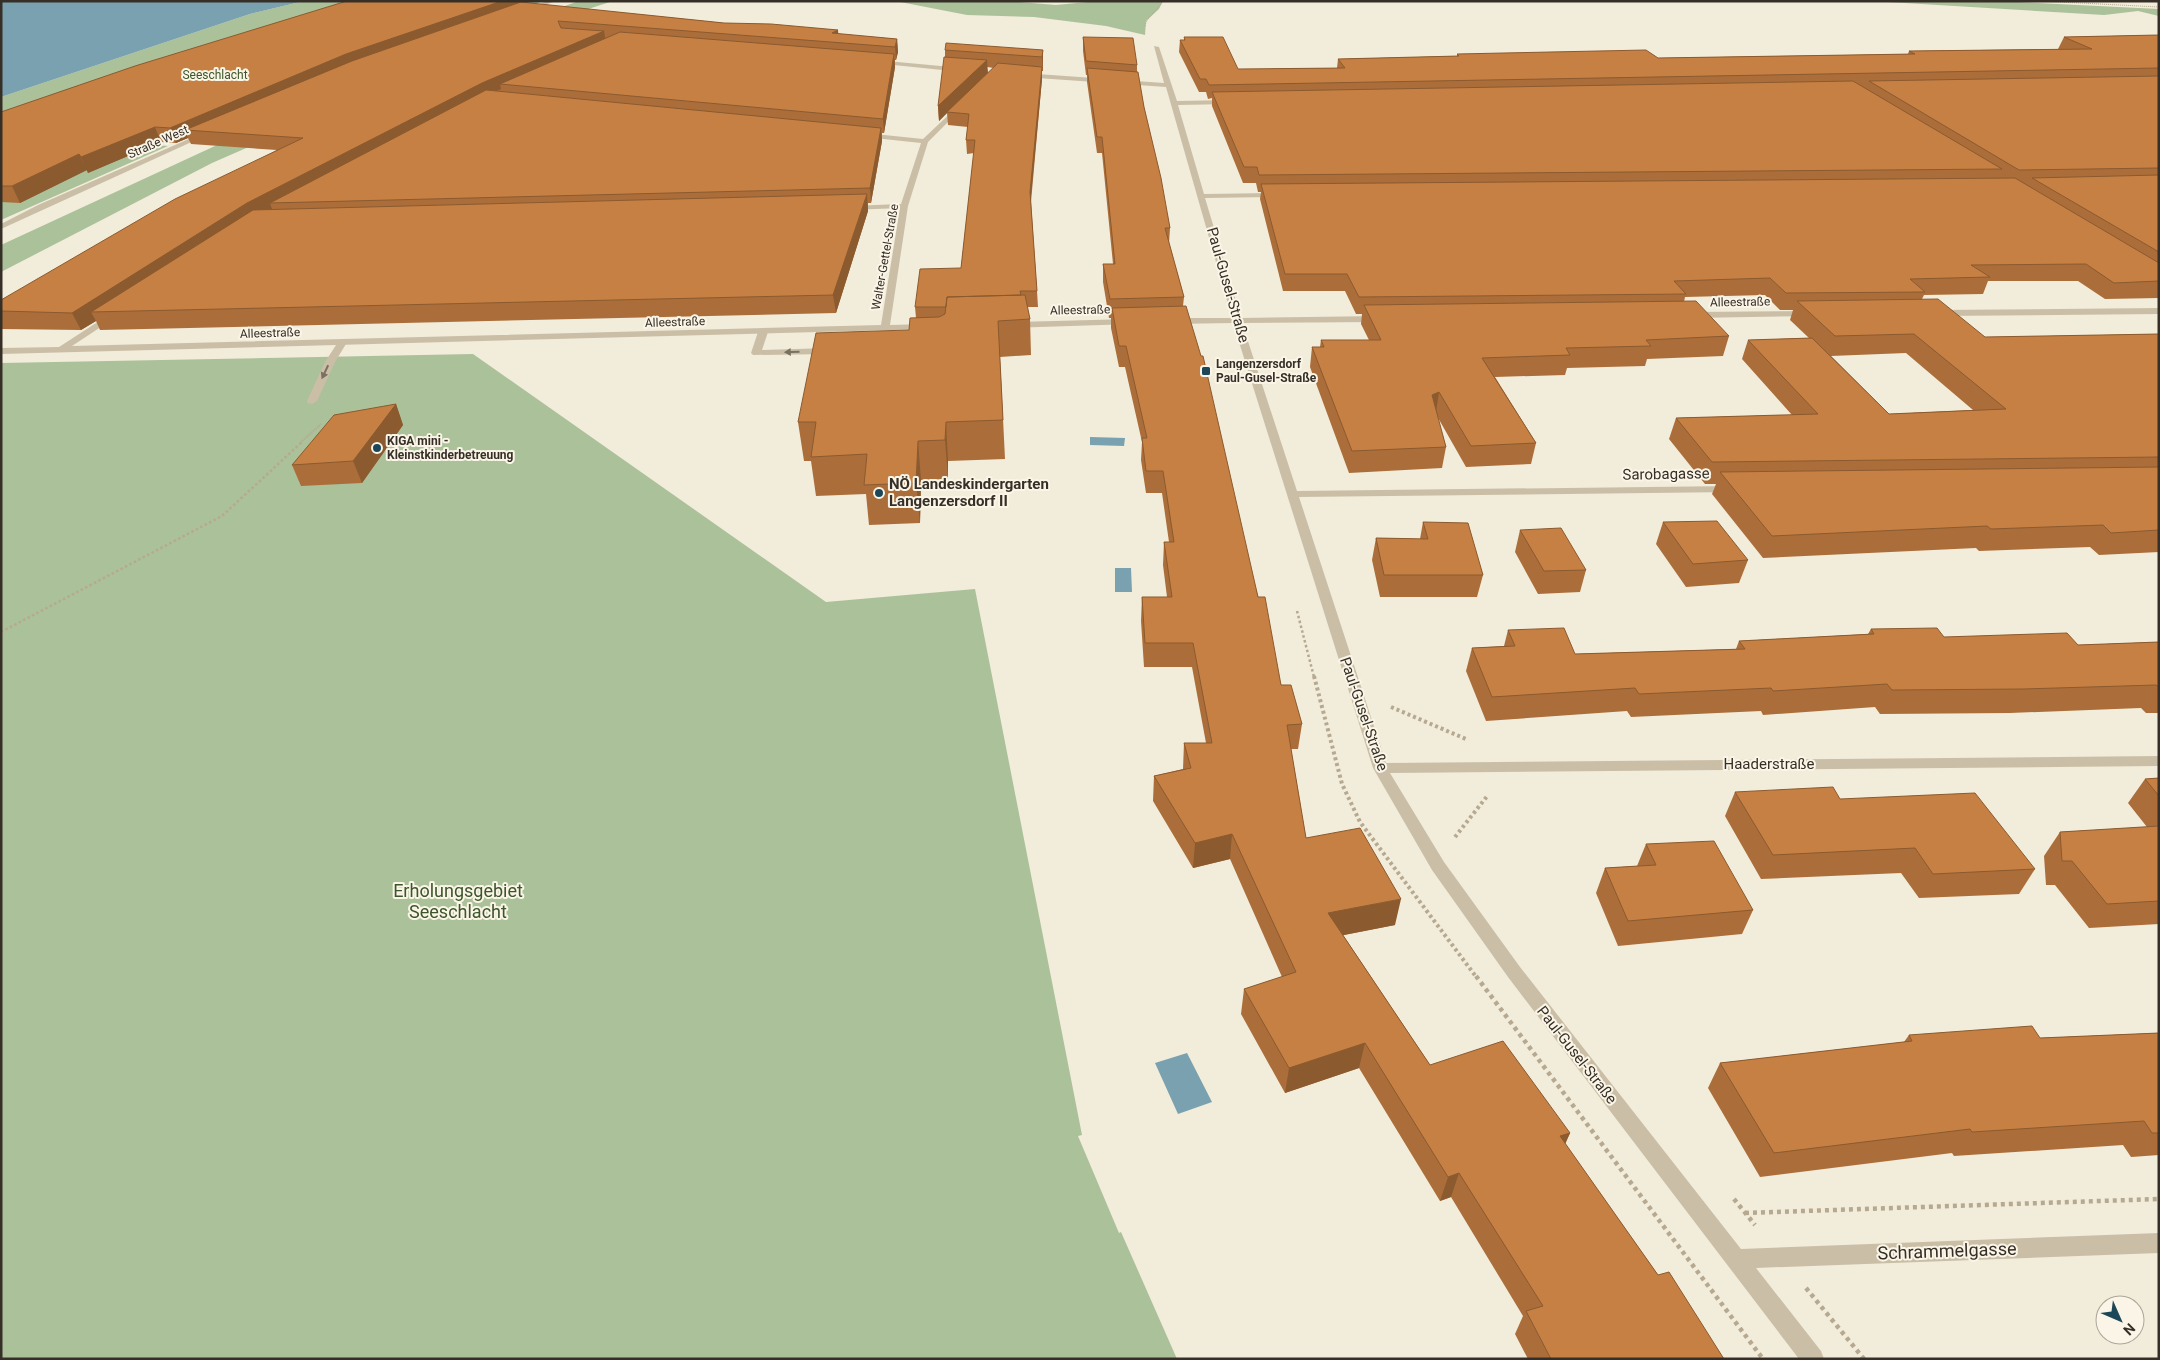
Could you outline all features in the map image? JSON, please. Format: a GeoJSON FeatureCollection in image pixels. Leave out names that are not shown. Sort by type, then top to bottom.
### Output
{"type":"FeatureCollection","features":[{"type":"Feature","properties":{"kind":"street"},"geometry":{"type":"LineString","coordinates":[[520,13],[553,1]]}},
{"type":"Feature","properties":{"kind":"street","name":"Paul-Gusel-Straße"},"geometry":{"type":"LineString","coordinates":[[1156,47],[1202,196],[1237,319],[1380,768],[1434,860],[1514,972],[1813,1359]]}},
{"type":"Feature","properties":{"kind":"street"},"geometry":{"type":"LineString","coordinates":[[868,62],[966,70]]}},
{"type":"Feature","properties":{"kind":"street"},"geometry":{"type":"LineString","coordinates":[[1016,74],[1168,85]]}},
{"type":"Feature","properties":{"kind":"street","name":"Walter-Gettel-Straße"},"geometry":{"type":"LineString","coordinates":[[885,328],[904,206],[925,141],[967,100]]}},
{"type":"Feature","properties":{"kind":"street"},"geometry":{"type":"LineString","coordinates":[[1174,103],[1234,102]]}},
{"type":"Feature","properties":{"kind":"street","name":"Straße West"},"geometry":{"type":"LineString","coordinates":[[1,228],[41,207],[212,131]]}},
{"type":"Feature","properties":{"kind":"street"},"geometry":{"type":"LineString","coordinates":[[856,134],[925,141]]}},
{"type":"Feature","properties":{"kind":"street"},"geometry":{"type":"LineString","coordinates":[[1202,196],[1285,195]]}},
{"type":"Feature","properties":{"kind":"street"},"geometry":{"type":"LineString","coordinates":[[844,208],[904,206]]}},
{"type":"Feature","properties":{"kind":"street"},"geometry":{"type":"LineString","coordinates":[[60,350],[124,308]]}},
{"type":"Feature","properties":{"kind":"street"},"geometry":{"type":"LineString","coordinates":[[1927,313],[2159,311]]}},
{"type":"Feature","properties":{"kind":"street","name":"Alleestraße"},"geometry":{"type":"LineString","coordinates":[[1677,316],[1817,314]]}},
{"type":"Feature","properties":{"kind":"street"},"geometry":{"type":"LineString","coordinates":[[1166,321],[1388,319]]}},
{"type":"Feature","properties":{"kind":"street","name":"Alleestraße"},"geometry":{"type":"LineString","coordinates":[[1001,325],[1137,322]]}},
{"type":"Feature","properties":{"kind":"street","name":"Alleestraße"},"geometry":{"type":"LineString","coordinates":[[1,351],[341,344],[943,326]]}},
{"type":"Feature","properties":{"kind":"street"},"geometry":{"type":"LineString","coordinates":[[763,332],[756,353],[844,351]]}},
{"type":"Feature","properties":{"kind":"street"},"geometry":{"type":"LineString","coordinates":[[312,401],[330,362],[341,344]]}},
{"type":"Feature","properties":{"kind":"street","name":"Sarobagasse"},"geometry":{"type":"LineString","coordinates":[[1294,494],[1749,488]]}},
{"type":"Feature","properties":{"kind":"street","name":"Haaderstraße"},"geometry":{"type":"LineString","coordinates":[[1380,768],[2159,760]]}},
{"type":"Feature","properties":{"kind":"street","name":"Schrammelgasse"},"geometry":{"type":"LineString","coordinates":[[1735,1260],[2159,1243]]}},
{"type":"Feature","properties":{"kind":"path"},"geometry":{"type":"LineString","coordinates":[[2042,1],[2159,7]]}},
{"type":"Feature","properties":{"kind":"path"},"geometry":{"type":"LineString","coordinates":[[1,632],[222,516],[328,418]]}},
{"type":"Feature","properties":{"kind":"path"},"geometry":{"type":"LineString","coordinates":[[1388,706],[1472,742],[1492,789],[1449,844]]}},
{"type":"Feature","properties":{"kind":"path"},"geometry":{"type":"LineString","coordinates":[[1728,1192],[1864,1359]]}},
{"type":"Feature","properties":{"kind":"path"},"geometry":{"type":"LineString","coordinates":[[1658,1218],[1745,1213],[2159,1199]]}},
{"type":"Feature","properties":{"kind":"green space","name":"Seeschlacht"},"geometry":{"type":"Polygon","coordinates":[[[304,1],[543,1],[515,11],[55,137],[168,146],[1,220],[1,97],[250,14],[304,1]]]}},
{"type":"Feature","properties":{"kind":"green space"},"geometry":{"type":"Polygon","coordinates":[[[579,1],[613,1],[471,47],[400,81],[212,163],[1,272],[1,245],[366,76],[579,1]]]}},
{"type":"Feature","properties":{"kind":"green space"},"geometry":{"type":"Polygon","coordinates":[[[895,1],[1007,1],[1056,5],[1098,1],[1163,1],[1159,9],[1146,21],[1145,35],[1106,26],[1034,17],[967,15],[895,1]]]}},
{"type":"Feature","properties":{"kind":"green space"},"geometry":{"type":"Polygon","coordinates":[[[1871,1],[1998,1],[2159,9],[2159,16],[2138,11],[2104,15],[1871,1]]]}},
{"type":"Feature","properties":{"kind":"green space","name":"Erholungsgebiet Seeschlacht"},"geometry":{"type":"Polygon","coordinates":[[[473,354],[826,602],[975,589],[1082,1135],[1078,1136],[1119,1233],[1121,1232],[1177,1359],[1,1359],[1,363],[473,354]]]}},
{"type":"Feature","properties":{"kind":"water","name":"Seeschlacht"},"geometry":{"type":"Polygon","coordinates":[[[1,1],[304,1],[250,14],[1,97],[1,1]]]}},
{"type":"Feature","properties":{"kind":"water"},"geometry":{"type":"Polygon","coordinates":[[[1090,437],[1125,438],[1124,446],[1090,445],[1090,437]]]}},
{"type":"Feature","properties":{"kind":"water"},"geometry":{"type":"Polygon","coordinates":[[[1115,568],[1131,568],[1132,592],[1115,592],[1115,568]]]}},
{"type":"Feature","properties":{"kind":"water"},"geometry":{"type":"Polygon","coordinates":[[[1187,1053],[1212,1102],[1178,1114],[1155,1063],[1187,1053]]]}},
{"type":"Feature","properties":{"kind":"building","name":"Seeschlacht"},"geometry":{"type":"Polygon","coordinates":[[[347,1],[502,1],[346,54],[170,128],[155,127],[81,157],[79,154],[12,186],[1,186],[1,112],[135,66],[347,1]]]}},
{"type":"Feature","properties":{"kind":"building"},"geometry":{"type":"Polygon","coordinates":[[[521,2],[724,23],[771,24],[838,30],[832,33],[897,39],[895,47],[558,21],[561,28],[604,31],[482,83],[247,203],[72,313],[1,311],[1,300],[175,199],[303,138],[185,130],[352,61],[521,2]]]}},
{"type":"Feature","properties":{"kind":"building"},"geometry":{"type":"Polygon","coordinates":[[[620,32],[894,54],[883,119],[500,84],[620,32]]]}},
{"type":"Feature","properties":{"kind":"building"},"geometry":{"type":"Polygon","coordinates":[[[2159,35],[2159,68],[1209,85],[1206,79],[1200,79],[1180,40],[1185,40],[1184,37],[1223,37],[1238,69],[1345,68],[1338,59],[1459,56],[1457,54],[1646,50],[1658,58],[1915,54],[1909,51],[2092,49],[2064,37],[2159,35]]]}},
{"type":"Feature","properties":{"kind":"building"},"geometry":{"type":"Polygon","coordinates":[[[1083,37],[1133,38],[1137,65],[1086,61],[1083,37]]]}},
{"type":"Feature","properties":{"kind":"building"},"geometry":{"type":"Polygon","coordinates":[[[946,43],[1043,50],[1042,57],[945,50],[946,43]]]}},
{"type":"Feature","properties":{"kind":"building"},"geometry":{"type":"Polygon","coordinates":[[[944,57],[987,60],[938,106],[944,57]]]}},
{"type":"Feature","properties":{"kind":"building"},"geometry":{"type":"Polygon","coordinates":[[[998,63],[1042,67],[1030,192],[1037,291],[1020,291],[1021,295],[947,297],[946,307],[915,307],[920,269],[961,268],[975,140],[966,140],[969,114],[947,112],[998,63]]]}},
{"type":"Feature","properties":{"kind":"building"},"geometry":{"type":"Polygon","coordinates":[[[1087,68],[1138,72],[1170,228],[1165,228],[1184,297],[1110,299],[1103,264],[1115,264],[1102,137],[1097,137],[1087,68]]]}},
{"type":"Feature","properties":{"kind":"building"},"geometry":{"type":"Polygon","coordinates":[[[2159,76],[2159,168],[2019,170],[1869,81],[2159,76]]]}},
{"type":"Feature","properties":{"kind":"building"},"geometry":{"type":"Polygon","coordinates":[[[1853,81],[2002,169],[1259,175],[1257,167],[1244,167],[1212,92],[1853,81]]]}},
{"type":"Feature","properties":{"kind":"building"},"geometry":{"type":"Polygon","coordinates":[[[486,90],[881,128],[870,188],[270,203],[486,90]]]}},
{"type":"Feature","properties":{"kind":"building"},"geometry":{"type":"Polygon","coordinates":[[[2159,175],[2159,252],[2032,178],[2159,175]]]}},
{"type":"Feature","properties":{"kind":"building"},"geometry":{"type":"Polygon","coordinates":[[[2015,178],[2159,263],[2159,281],[2114,283],[2086,264],[1971,265],[1990,277],[1910,279],[1925,292],[1786,293],[1770,278],[1674,281],[1686,294],[1359,297],[1347,274],[1285,274],[1261,184],[2015,178]]]}},
{"type":"Feature","properties":{"kind":"building"},"geometry":{"type":"Polygon","coordinates":[[[867,194],[833,295],[91,312],[253,210],[867,194]]]}},
{"type":"Feature","properties":{"kind":"building"},"geometry":{"type":"Polygon","coordinates":[[[1025,295],[1030,319],[998,321],[1003,420],[946,422],[945,440],[918,441],[916,483],[864,485],[867,454],[811,457],[816,422],[798,422],[816,333],[909,330],[910,318],[939,317],[945,314],[947,297],[1025,295]]]}},
{"type":"Feature","properties":{"kind":"building"},"geometry":{"type":"Polygon","coordinates":[[[1938,299],[1985,337],[2159,334],[2159,457],[1712,462],[1676,418],[1818,414],[1748,340],[1812,338],[1889,414],[2006,409],[1914,334],[1835,336],[1797,301],[1938,299]]]}},
{"type":"Feature","properties":{"kind":"building"},"geometry":{"type":"Polygon","coordinates":[[[1696,301],[1729,336],[1646,340],[1651,346],[1566,348],[1570,355],[1482,358],[1536,443],[1471,446],[1439,392],[1432,395],[1446,447],[1352,451],[1312,347],[1324,347],[1321,340],[1381,340],[1364,305],[1696,301]]]}},
{"type":"Feature","properties":{"kind":"building"},"geometry":{"type":"Polygon","coordinates":[[[1186,306],[1201,356],[1203,356],[1258,597],[1265,597],[1281,685],[1291,685],[1302,724],[1287,725],[1306,838],[1360,828],[1401,899],[1328,913],[1430,1065],[1503,1041],[1570,1133],[1560,1136],[1658,1275],[1669,1272],[1724,1359],[1551,1359],[1526,1311],[1543,1306],[1459,1173],[1448,1177],[1365,1043],[1289,1068],[1244,989],[1296,972],[1232,834],[1195,843],[1154,776],[1191,768],[1184,743],[1212,743],[1193,643],[1145,643],[1142,597],[1172,597],[1164,542],[1174,542],[1163,471],[1146,471],[1142,438],[1147,438],[1126,346],[1119,346],[1112,308],[1186,306]]]}},
{"type":"Feature","properties":{"kind":"building"},"geometry":{"type":"Polygon","coordinates":[[[396,404],[353,461],[292,465],[334,415],[396,404]]]}},
{"type":"Feature","properties":{"kind":"building"},"geometry":{"type":"Polygon","coordinates":[[[2159,467],[2159,530],[2111,533],[2103,525],[1991,529],[1987,526],[1772,536],[1720,472],[2159,467]]]}},
{"type":"Feature","properties":{"kind":"building"},"geometry":{"type":"Polygon","coordinates":[[[1717,521],[1748,560],[1693,564],[1663,522],[1717,521]]]}},
{"type":"Feature","properties":{"kind":"building"},"geometry":{"type":"Polygon","coordinates":[[[1423,522],[1468,523],[1483,575],[1384,575],[1376,538],[1428,539],[1423,522]]]}},
{"type":"Feature","properties":{"kind":"building"},"geometry":{"type":"Polygon","coordinates":[[[1561,528],[1586,570],[1544,571],[1520,530],[1561,528]]]}},
{"type":"Feature","properties":{"kind":"building"},"geometry":{"type":"Polygon","coordinates":[[[1564,628],[1575,654],[1745,649],[1739,641],[1874,634],[1871,629],[1937,628],[1944,637],[2067,633],[2078,645],[2159,642],[2159,687],[2156,685],[1892,690],[1887,684],[1773,691],[1771,688],[1639,694],[1635,688],[1492,697],[1472,648],[1515,646],[1508,630],[1564,628]]]}},
{"type":"Feature","properties":{"kind":"building"},"geometry":{"type":"Polygon","coordinates":[[[2159,778],[2159,796],[2145,779],[2159,778]]]}},
{"type":"Feature","properties":{"kind":"building"},"geometry":{"type":"Polygon","coordinates":[[[1833,787],[1840,799],[1975,793],[2035,869],[1933,874],[1915,848],[1773,855],[1735,792],[1833,787]]]}},
{"type":"Feature","properties":{"kind":"building"},"geometry":{"type":"Polygon","coordinates":[[[2159,826],[2159,901],[2107,904],[2072,861],[2062,861],[2060,832],[2159,826]]]}},
{"type":"Feature","properties":{"kind":"building"},"geometry":{"type":"Polygon","coordinates":[[[1714,841],[1753,910],[1628,921],[1605,868],[1656,865],[1646,844],[1714,841]]]}},
{"type":"Feature","properties":{"kind":"building"},"geometry":{"type":"Polygon","coordinates":[[[2032,1026],[2040,1038],[2159,1033],[2159,1133],[2152,1133],[2144,1121],[1972,1132],[1970,1129],[1774,1153],[1720,1063],[1912,1041],[1909,1035],[2032,1026]]]}},
{"type":"Feature","properties":{"kind":"place","name":"Langenzersdorf Paul-Gusel-Straße"},"geometry":{"type":"Point","coordinates":[1206,371]}},
{"type":"Feature","properties":{"kind":"place","name":"KIGA mini - Kleinstkinderbetreuung"},"geometry":{"type":"Point","coordinates":[377,448]}},
{"type":"Feature","properties":{"kind":"place","name":"NÖ Landeskindergarten Langenzersdorf II"},"geometry":{"type":"Point","coordinates":[879,493]}}]}
